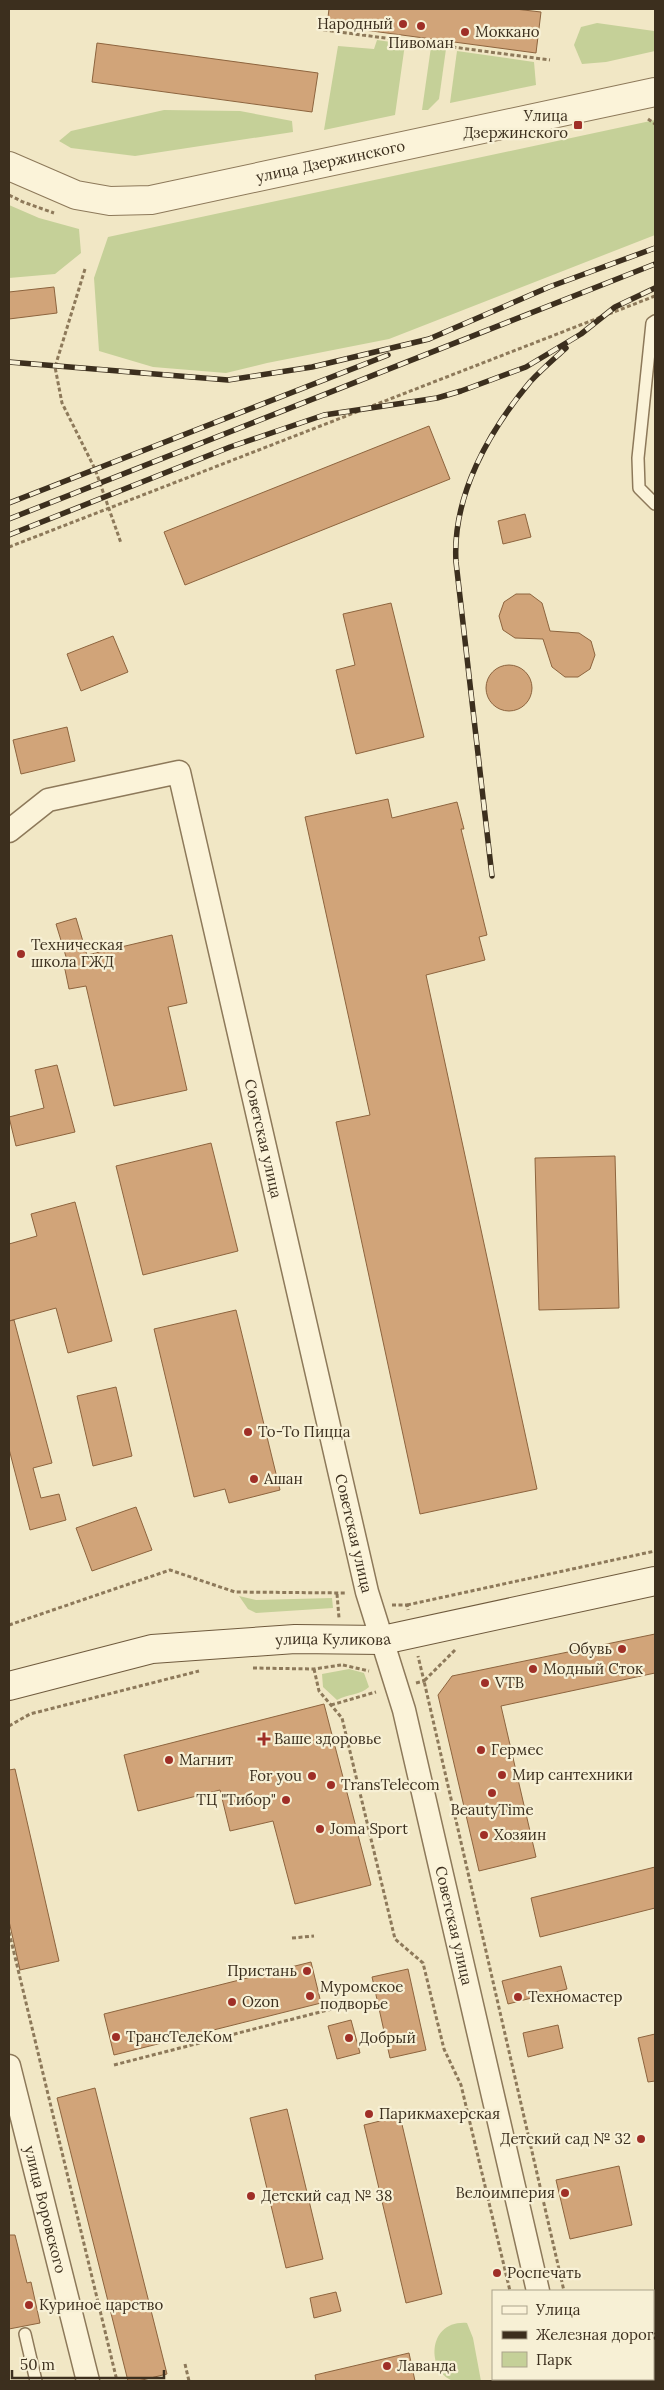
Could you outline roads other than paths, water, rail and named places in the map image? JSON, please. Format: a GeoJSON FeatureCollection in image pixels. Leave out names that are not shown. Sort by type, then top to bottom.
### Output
{"type":"FeatureCollection","features":[{"type":"Feature","properties":{"kind":"street","name":"улица Дзержинского"},"geometry":{"type":"LineString","coordinates":[[9,166],[76,195],[110,201],[150,200],[655,92]]}},
{"type":"Feature","properties":{"kind":"street","name":"Советская улица"},"geometry":{"type":"LineString","coordinates":[[9,831],[48,800],[179,772],[367,1592],[404,1710],[538,2290]]}},
{"type":"Feature","properties":{"kind":"street","name":"улица Куликова"},"geometry":{"type":"LineString","coordinates":[[9,1686],[152,1649],[294,1639],[383,1640],[655,1581]]}},
{"type":"Feature","properties":{"kind":"street","name":"улица Воровского"},"geometry":{"type":"LineString","coordinates":[[9,2066],[88,2381]]}},
{"type":"Feature","properties":{"kind":"lane"},"geometry":{"type":"LineString","coordinates":[[655,321],[652,323],[638,458],[639,488],[655,504]]}},
{"type":"Feature","properties":{"kind":"lane"},"geometry":{"type":"LineString","coordinates":[[25,2334],[36,2381]]}},
{"type":"Feature","properties":{"kind":"railway"},"geometry":{"type":"LineString","coordinates":[[9,362],[228,380],[312,367],[429,339],[549,287],[655,248]]}},
{"type":"Feature","properties":{"kind":"railway"},"geometry":{"type":"LineString","coordinates":[[9,519],[655,264]]}},
{"type":"Feature","properties":{"kind":"railway"},"geometry":{"type":"LineString","coordinates":[[9,535],[230,447],[324,415],[437,398],[526,367],[581,334],[615,307],[655,288]]}},
{"type":"Feature","properties":{"kind":"railway"},"geometry":{"type":"LineString","coordinates":[[492,876],[456,562],[456,537],[467,489],[488,443],[515,401],[530,382],[566,348]]}},
{"type":"Feature","properties":{"kind":"railway"},"geometry":{"type":"LineString","coordinates":[[9,503],[388,355]]}},
{"type":"Feature","properties":{"kind":"place","name":"Народный"},"geometry":{"type":"Point","coordinates":[403,24]}},
{"type":"Feature","properties":{"kind":"place","name":"Пивоман"},"geometry":{"type":"Point","coordinates":[421,26]}},
{"type":"Feature","properties":{"kind":"place","name":"Моккано"},"geometry":{"type":"Point","coordinates":[465,32]}},
{"type":"Feature","properties":{"kind":"place","name":"Улица Дзержинского"},"geometry":{"type":"Point","coordinates":[578,125]}},
{"type":"Feature","properties":{"kind":"place","name":"Техническая школа ГЖД"},"geometry":{"type":"Point","coordinates":[21,954]}},
{"type":"Feature","properties":{"kind":"place","name":"То-То Пицца"},"geometry":{"type":"Point","coordinates":[248,1432]}},
{"type":"Feature","properties":{"kind":"place","name":"Ашан"},"geometry":{"type":"Point","coordinates":[254,1479]}},
{"type":"Feature","properties":{"kind":"place","name":"Обувь"},"geometry":{"type":"Point","coordinates":[622,1649]}},
{"type":"Feature","properties":{"kind":"place","name":"Модный Сток"},"geometry":{"type":"Point","coordinates":[533,1669]}},
{"type":"Feature","properties":{"kind":"place","name":"VTB"},"geometry":{"type":"Point","coordinates":[485,1683]}},
{"type":"Feature","properties":{"kind":"place","name":"Ваше здоровье"},"geometry":{"type":"Point","coordinates":[264,1739]}},
{"type":"Feature","properties":{"kind":"place","name":"Гермес"},"geometry":{"type":"Point","coordinates":[481,1750]}},
{"type":"Feature","properties":{"kind":"place","name":"Магнит"},"geometry":{"type":"Point","coordinates":[169,1760]}},
{"type":"Feature","properties":{"kind":"place","name":"Мир сантехники"},"geometry":{"type":"Point","coordinates":[502,1775]}},
{"type":"Feature","properties":{"kind":"place","name":"For you"},"geometry":{"type":"Point","coordinates":[312,1776]}},
{"type":"Feature","properties":{"kind":"place","name":"TransTelecom"},"geometry":{"type":"Point","coordinates":[331,1785]}},
{"type":"Feature","properties":{"kind":"place","name":"BeautyTime"},"geometry":{"type":"Point","coordinates":[492,1793]}},
{"type":"Feature","properties":{"kind":"place","name":"ТЦ \"Тибор\""},"geometry":{"type":"Point","coordinates":[286,1800]}},
{"type":"Feature","properties":{"kind":"place","name":"Joma Sport"},"geometry":{"type":"Point","coordinates":[320,1829]}},
{"type":"Feature","properties":{"kind":"place","name":"Хозяин"},"geometry":{"type":"Point","coordinates":[484,1835]}},
{"type":"Feature","properties":{"kind":"place","name":"Пристань"},"geometry":{"type":"Point","coordinates":[307,1971]}},
{"type":"Feature","properties":{"kind":"place","name":"Муромское подворье"},"geometry":{"type":"Point","coordinates":[310,1996]}},
{"type":"Feature","properties":{"kind":"place","name":"Техномастер"},"geometry":{"type":"Point","coordinates":[518,1997]}},
{"type":"Feature","properties":{"kind":"place","name":"Ozon"},"geometry":{"type":"Point","coordinates":[232,2002]}},
{"type":"Feature","properties":{"kind":"place","name":"ТрансТелеКом"},"geometry":{"type":"Point","coordinates":[116,2037]}},
{"type":"Feature","properties":{"kind":"place","name":"Добрый"},"geometry":{"type":"Point","coordinates":[349,2038]}},
{"type":"Feature","properties":{"kind":"place","name":"Парикмахерская"},"geometry":{"type":"Point","coordinates":[369,2114]}},
{"type":"Feature","properties":{"kind":"place","name":"Детский сад № 32"},"geometry":{"type":"Point","coordinates":[641,2139]}},
{"type":"Feature","properties":{"kind":"place","name":"Велоимперия"},"geometry":{"type":"Point","coordinates":[565,2193]}},
{"type":"Feature","properties":{"kind":"place","name":"Детский сад № 38"},"geometry":{"type":"Point","coordinates":[251,2196]}},
{"type":"Feature","properties":{"kind":"place","name":"Роспечать"},"geometry":{"type":"Point","coordinates":[497,2273]}},
{"type":"Feature","properties":{"kind":"place","name":"Куриное царство"},"geometry":{"type":"Point","coordinates":[29,2305]}},
{"type":"Feature","properties":{"kind":"place","name":"Лаванда"},"geometry":{"type":"Point","coordinates":[387,2366]}}]}
